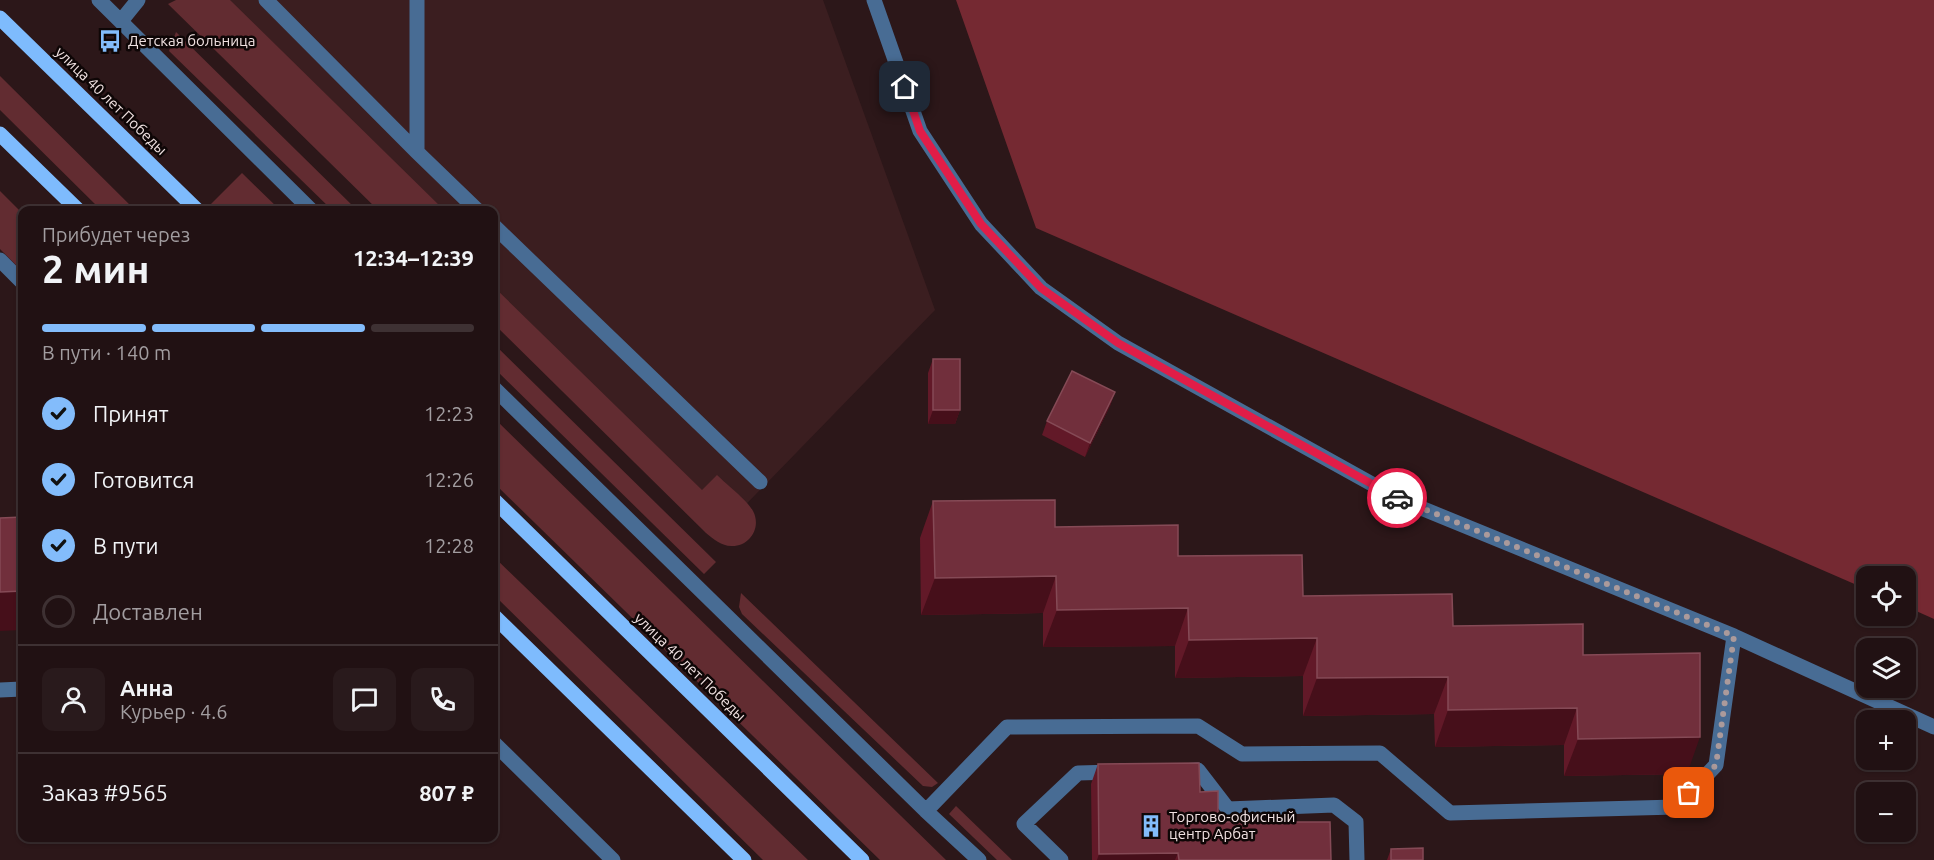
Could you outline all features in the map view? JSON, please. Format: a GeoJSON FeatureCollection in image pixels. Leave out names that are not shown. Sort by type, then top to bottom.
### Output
{"type":"FeatureCollection","features":[{"type":"Feature","properties":{"kind":"main road","name":"улица 40 лет Победы"},"geometry":{"type":"LineString","coordinates":[[0,18],[193,206]]}},
{"type":"Feature","properties":{"kind":"main road"},"geometry":{"type":"LineString","coordinates":[[0,134],[74,206]]}},
{"type":"Feature","properties":{"kind":"main road","name":"улица 40 лет Победы"},"geometry":{"type":"LineString","coordinates":[[498,504],[862,860]]}},
{"type":"Feature","properties":{"kind":"main road"},"geometry":{"type":"LineString","coordinates":[[498,620],[744,860]]}},
{"type":"Feature","properties":{"kind":"street"},"geometry":{"type":"LineString","coordinates":[[99,0],[307,206]]}},
{"type":"Feature","properties":{"kind":"street"},"geometry":{"type":"LineString","coordinates":[[121,21],[138,0]]}},
{"type":"Feature","properties":{"kind":"street"},"geometry":{"type":"LineString","coordinates":[[266,0],[473,206]]}},
{"type":"Feature","properties":{"kind":"street"},"geometry":{"type":"LineString","coordinates":[[417,0],[417,152]]}},
{"type":"Feature","properties":{"kind":"street"},"geometry":{"type":"LineString","coordinates":[[874,0],[920,131],[981,224],[1041,288],[1118,343],[1399,499],[1734,636],[1934,727]]}},
{"type":"Feature","properties":{"kind":"street"},"geometry":{"type":"LineString","coordinates":[[498,230],[760,482]]}},
{"type":"Feature","properties":{"kind":"street"},"geometry":{"type":"LineString","coordinates":[[0,260],[18,278]]}},
{"type":"Feature","properties":{"kind":"street"},"geometry":{"type":"LineString","coordinates":[[498,392],[926,811],[979,860]]}},
{"type":"Feature","properties":{"kind":"street"},"geometry":{"type":"LineString","coordinates":[[926,811],[1007,727],[1186,726],[1198,726],[1242,754],[1380,753],[1450,813],[1676,807],[1716,765],[1734,636]]}},
{"type":"Feature","properties":{"kind":"street"},"geometry":{"type":"LineString","coordinates":[[0,690],[18,689]]}},
{"type":"Feature","properties":{"kind":"street"},"geometry":{"type":"LineString","coordinates":[[498,747],[613,860]]}},
{"type":"Feature","properties":{"kind":"street"},"geometry":{"type":"LineString","coordinates":[[1162,771],[1198,770],[1228,809],[1334,806],[1356,822],[1357,860]]}},
{"type":"Feature","properties":{"kind":"street"},"geometry":{"type":"LineString","coordinates":[[1061,860],[1024,824],[1078,773],[1126,772]]}},
{"type":"Feature","properties":{"kind":"shaded area"},"geometry":{"type":"Polygon","coordinates":[[[176,0],[230,0],[440,206],[374,206],[168,4],[176,0]]]}},
{"type":"Feature","properties":{"kind":"shaded area"},"geometry":{"type":"Polygon","coordinates":[[[184,0],[823,0],[935,310],[724,527],[498,306],[498,206],[395,206],[184,0]]]}},
{"type":"Feature","properties":{"kind":"shaded area"},"geometry":{"type":"Polygon","coordinates":[[[956,0],[1934,0],[1934,619],[1916,611],[1916,566],[1856,566],[1856,585],[1036,228],[956,0]]]}},
{"type":"Feature","properties":{"kind":"shaded area"},"geometry":{"type":"Polygon","coordinates":[[[176,32],[353,206],[328,206],[169,51],[176,32]]]}},
{"type":"Feature","properties":{"kind":"shaded area"},"geometry":{"type":"Polygon","coordinates":[[[0,76],[131,206],[97,206],[0,110],[0,76]]]}},
{"type":"Feature","properties":{"kind":"shaded area"},"geometry":{"type":"Polygon","coordinates":[[[242,173],[276,206],[209,206],[242,173]]]}},
{"type":"Feature","properties":{"kind":"shaded area"},"geometry":{"type":"Polygon","coordinates":[[[0,191],[18,209],[18,267],[0,249],[0,191]]]}},
{"type":"Feature","properties":{"kind":"shaded area"},"geometry":{"type":"Polygon","coordinates":[[[498,291],[702,490],[717,475],[742,497],[753,511],[755,530],[743,543],[728,546],[706,533],[498,328],[498,291]]]}},
{"type":"Feature","properties":{"kind":"shaded area"},"geometry":{"type":"Polygon","coordinates":[[[498,348],[716,562],[704,574],[498,372],[498,348]]]}},
{"type":"Feature","properties":{"kind":"shaded area"},"geometry":{"type":"Polygon","coordinates":[[[498,422],[946,860],[880,860],[498,487],[498,422]]]}},
{"type":"Feature","properties":{"kind":"shaded area"},"geometry":{"type":"Polygon","coordinates":[[[498,561],[808,860],[763,860],[498,599],[498,561]]]}},
{"type":"Feature","properties":{"kind":"shaded area"},"geometry":{"type":"Polygon","coordinates":[[[741,593],[938,783],[932,787],[923,786],[742,614],[739,607],[741,593]]]}},
{"type":"Feature","properties":{"kind":"shaded area"},"geometry":{"type":"Polygon","coordinates":[[[956,806],[1012,860],[997,860],[949,814],[956,806]]]}},
{"type":"Feature","properties":{"kind":"building"},"geometry":{"type":"Polygon","coordinates":[[[933,359],[960,359],[960,410],[933,410],[933,359]]]}},
{"type":"Feature","properties":{"kind":"building"},"geometry":{"type":"Polygon","coordinates":[[[1072,371],[1115,392],[1090,443],[1047,421],[1072,371]]]}},
{"type":"Feature","properties":{"kind":"building"},"geometry":{"type":"Polygon","coordinates":[[[1055,500],[1055,527],[1178,525],[1178,556],[1302,555],[1303,596],[1452,594],[1453,626],[1583,624],[1583,655],[1700,653],[1700,737],[1578,739],[1577,708],[1448,710],[1448,677],[1317,678],[1317,638],[1189,640],[1188,608],[1057,610],[1056,576],[935,578],[933,501],[1055,500]]]}},
{"type":"Feature","properties":{"kind":"building"},"geometry":{"type":"Polygon","coordinates":[[[18,517],[18,591],[0,592],[0,518],[18,517]]]}},
{"type":"Feature","properties":{"kind":"building","name":"Торгово-офисный центр Арбат"},"geometry":{"type":"Polygon","coordinates":[[[1199,763],[1200,792],[1218,791],[1218,822],[1330,822],[1331,860],[1179,860],[1178,853],[1099,854],[1098,764],[1199,763]]]}},
{"type":"Feature","properties":{"kind":"building"},"geometry":{"type":"Polygon","coordinates":[[[1423,848],[1423,860],[1391,860],[1391,849],[1423,848]]]}},
{"type":"Feature","properties":{"kind":"way so far"},"geometry":{"type":"LineString","coordinates":[[1397,498],[1734,636],[1716,765],[1689,793]]}},
{"type":"Feature","properties":{"kind":"place","name":"Детская больница"},"geometry":{"type":"Point","coordinates":[110,41]}},
{"type":"Feature","properties":{"kind":"place","name":"Торгово-офисный центр Арбат"},"geometry":{"type":"Point","coordinates":[1151,826]}},
{"type":"Feature","properties":{"kind":"route"},"geometry":{"type":"LineString","coordinates":[[905,87],[920,131],[981,224],[1041,288],[1118,343],[1397,498]]}}]}
